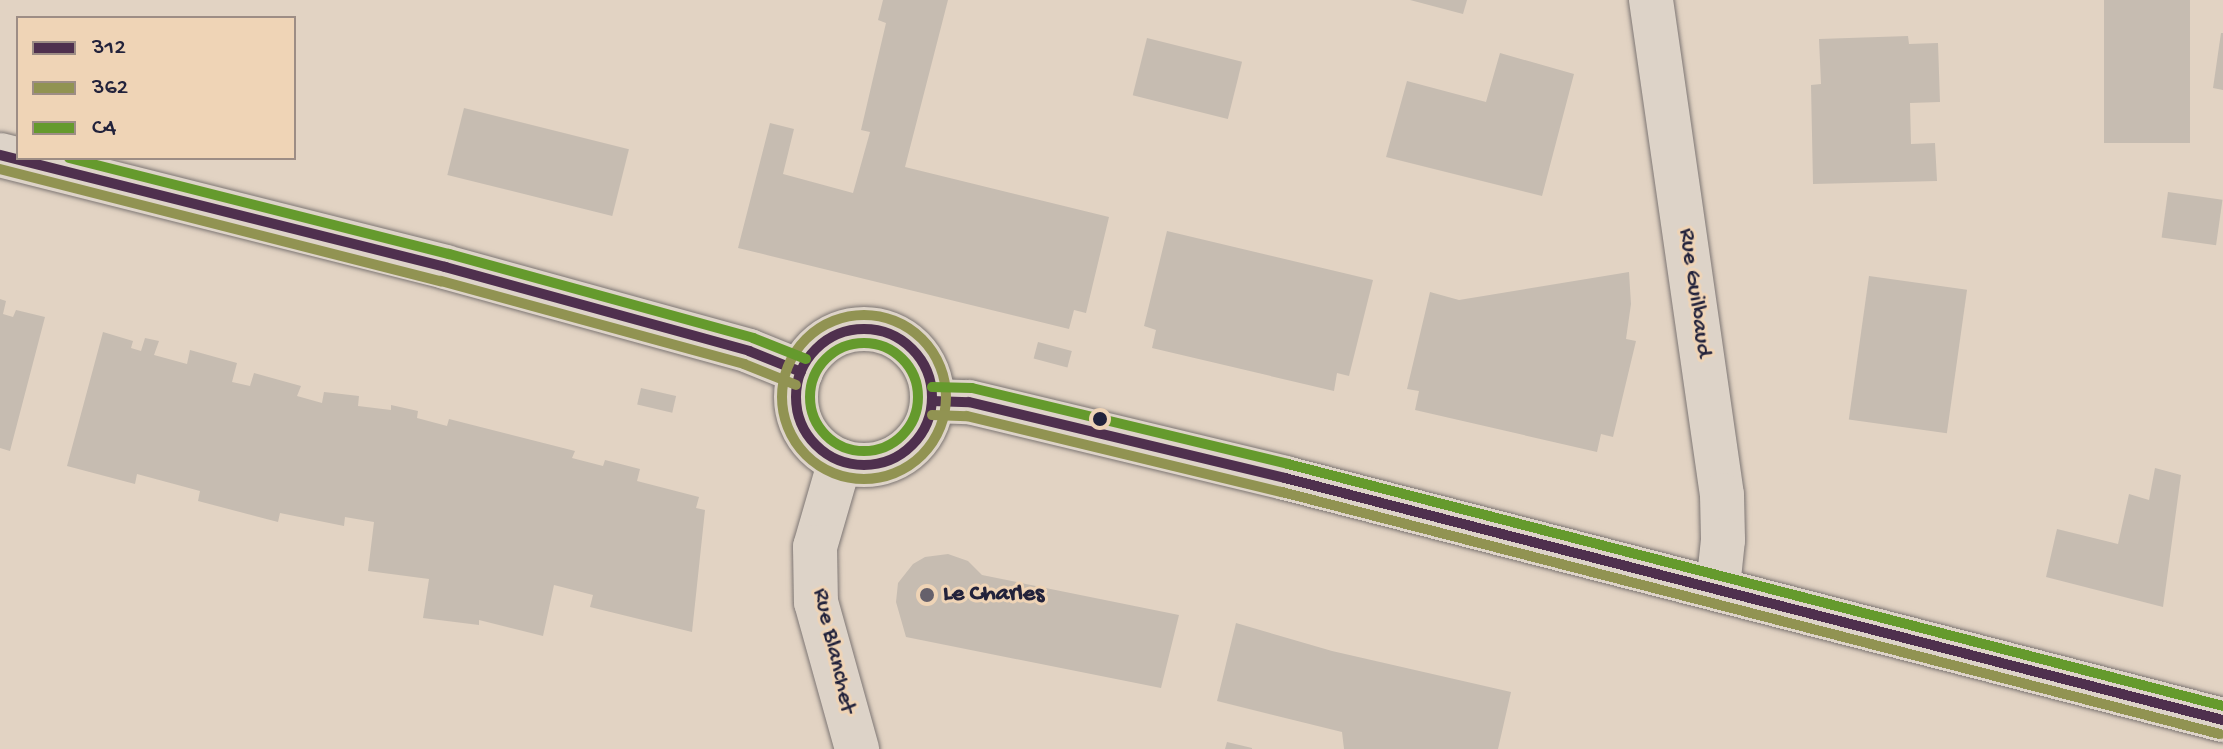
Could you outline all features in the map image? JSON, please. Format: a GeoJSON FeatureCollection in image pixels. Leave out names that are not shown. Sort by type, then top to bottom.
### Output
{"type":"FeatureCollection","features":[{"type":"Feature","properties":{"kind":"main road","name":"Rue Guilbaud"},"geometry":{"type":"LineString","coordinates":[[1651,0],[1722,495],[1723,540],[1718,587]]}},
{"type":"Feature","properties":{"kind":"main road"},"geometry":{"type":"LineString","coordinates":[[20,160],[445,267],[749,351],[801,372]]}},
{"type":"Feature","properties":{"kind":"main road"},"geometry":{"type":"LineString","coordinates":[[869,328],[890,333],[908,344],[922,360],[930,380],[932,401],[917,440],[901,454],[882,463],[861,465],[840,461],[814,442],[798,414],[796,393],[801,372],[812,353],[828,338],[848,330],[869,328]]}},
{"type":"Feature","properties":{"kind":"main road"},"geometry":{"type":"LineString","coordinates":[[932,401],[969,402],[1718,587],[2223,720]]}},
{"type":"Feature","properties":{"kind":"main road","name":"Rue Blanchet"},"geometry":{"type":"LineString","coordinates":[[840,461],[815,547],[816,602],[857,749]]}},
{"type":"Feature","properties":{"kind":"building"},"geometry":{"type":"Polygon","coordinates":[[[883,0],[948,0],[905,167],[1109,217],[1086,313],[1074,310],[1069,329],[738,248],[770,123],[794,129],[783,174],[853,193],[870,132],[861,130],[886,23],[878,20],[883,0]]]}},
{"type":"Feature","properties":{"kind":"building"},"geometry":{"type":"Polygon","coordinates":[[[1410,0],[1467,0],[1463,14],[1410,0]]]}},
{"type":"Feature","properties":{"kind":"building"},"geometry":{"type":"Polygon","coordinates":[[[2104,0],[2190,0],[2190,143],[2104,143],[2104,0]]]}},
{"type":"Feature","properties":{"kind":"building"},"geometry":{"type":"Polygon","coordinates":[[[2223,33],[2223,90],[2213,88],[2223,33]]]}},
{"type":"Feature","properties":{"kind":"building"},"geometry":{"type":"Polygon","coordinates":[[[1908,36],[1909,44],[1938,43],[1940,102],[1910,103],[1911,144],[1935,143],[1937,181],[1813,184],[1811,85],[1821,84],[1819,39],[1908,36]]]}},
{"type":"Feature","properties":{"kind":"building"},"geometry":{"type":"Polygon","coordinates":[[[1147,38],[1242,62],[1228,119],[1133,95],[1147,38]]]}},
{"type":"Feature","properties":{"kind":"building"},"geometry":{"type":"Polygon","coordinates":[[[1500,53],[1574,74],[1542,196],[1386,157],[1407,81],[1486,102],[1500,53]]]}},
{"type":"Feature","properties":{"kind":"building"},"geometry":{"type":"Polygon","coordinates":[[[464,108],[629,149],[612,216],[447,175],[464,108]]]}},
{"type":"Feature","properties":{"kind":"building"},"geometry":{"type":"Polygon","coordinates":[[[2168,192],[2222,200],[2216,245],[2162,238],[2168,192]]]}},
{"type":"Feature","properties":{"kind":"building"},"geometry":{"type":"Polygon","coordinates":[[[1167,231],[1373,280],[1349,376],[1337,373],[1334,391],[1152,348],[1156,330],[1144,326],[1167,231]]]}},
{"type":"Feature","properties":{"kind":"building"},"geometry":{"type":"Polygon","coordinates":[[[1629,272],[1631,304],[1626,339],[1636,341],[1613,437],[1601,434],[1597,452],[1415,410],[1419,391],[1407,389],[1430,292],[1459,300],[1629,272]]]}},
{"type":"Feature","properties":{"kind":"building"},"geometry":{"type":"Polygon","coordinates":[[[1869,276],[1967,290],[1947,433],[1849,420],[1869,276]]]}},
{"type":"Feature","properties":{"kind":"building"},"geometry":{"type":"Polygon","coordinates":[[[0,299],[6,301],[3,314],[13,317],[16,310],[45,317],[10,451],[0,448],[0,299]]]}},
{"type":"Feature","properties":{"kind":"building"},"geometry":{"type":"Polygon","coordinates":[[[103,332],[133,341],[131,348],[141,351],[145,338],[159,341],[154,355],[187,364],[190,350],[237,363],[232,382],[250,386],[254,373],[301,386],[297,396],[322,403],[324,392],[359,396],[358,406],[391,410],[391,405],[418,411],[417,418],[447,426],[449,419],[575,451],[572,458],[603,466],[605,460],[640,469],[637,481],[699,497],[696,508],[705,510],[692,632],[590,607],[593,595],[554,585],[543,636],[479,620],[479,625],[423,618],[429,579],[368,571],[374,522],[345,517],[344,526],[280,513],[278,522],[198,501],[200,491],[137,474],[135,484],[67,466],[103,332]]]}},
{"type":"Feature","properties":{"kind":"building"},"geometry":{"type":"Polygon","coordinates":[[[1038,342],[1072,351],[1067,367],[1034,358],[1038,342]]]}},
{"type":"Feature","properties":{"kind":"building"},"geometry":{"type":"Polygon","coordinates":[[[641,388],[676,396],[672,413],[637,405],[641,388]]]}},
{"type":"Feature","properties":{"kind":"building"},"geometry":{"type":"Polygon","coordinates":[[[2155,468],[2181,475],[2163,607],[2046,577],[2057,529],[2118,544],[2129,494],[2149,500],[2155,468]]]}},
{"type":"Feature","properties":{"kind":"building"},"geometry":{"type":"Polygon","coordinates":[[[948,554],[968,561],[982,575],[1179,615],[1161,688],[906,637],[896,602],[898,583],[913,564],[925,557],[948,554]]]}},
{"type":"Feature","properties":{"kind":"building"},"geometry":{"type":"Polygon","coordinates":[[[1236,623],[1332,651],[1511,692],[1498,749],[1344,749],[1342,732],[1217,701],[1236,623]]]}},
{"type":"Feature","properties":{"kind":"building"},"geometry":{"type":"Polygon","coordinates":[[[1227,742],[1252,748],[1252,749],[1225,749],[1227,742]]]}},
{"type":"Feature","properties":{"kind":"transit line","name":"312"},"geometry":{"type":"LineString","coordinates":[[0,155],[16,159]]}},
{"type":"Feature","properties":{"kind":"transit line","name":"312"},"geometry":{"type":"LineString","coordinates":[[20,160],[445,267],[749,351],[801,372]]}},
{"type":"Feature","properties":{"kind":"transit line","name":"C4"},"geometry":{"type":"LineString","coordinates":[[77,160],[449,254],[753,338],[806,359]]}},
{"type":"Feature","properties":{"kind":"transit line","name":"362"},"geometry":{"type":"LineString","coordinates":[[0,169],[441,281],[744,364],[796,385]]}},
{"type":"Feature","properties":{"kind":"transit line","name":"362"},"geometry":{"type":"LineString","coordinates":[[864,315],[895,321],[922,339],[940,366],[946,397],[940,428],[922,455],[895,473],[864,479],[833,473],[806,455],[788,428],[782,397],[788,366],[806,339],[833,321],[864,315]]}},
{"type":"Feature","properties":{"kind":"transit line","name":"312"},"geometry":{"type":"LineString","coordinates":[[864,329],[890,334],[912,349],[927,371],[932,397],[927,423],[912,445],[890,460],[864,465],[838,460],[816,445],[801,423],[796,397],[801,371],[816,349],[838,334],[864,329]]}},
{"type":"Feature","properties":{"kind":"transit line","name":"C4"},"geometry":{"type":"LineString","coordinates":[[864,343],[885,347],[902,359],[914,376],[918,397],[914,418],[902,435],[885,447],[864,451],[843,447],[826,435],[814,418],[810,397],[814,376],[826,359],[843,347],[864,343]]}},
{"type":"Feature","properties":{"kind":"transit line","name":"C4"},"geometry":{"type":"LineString","coordinates":[[932,387],[972,388],[1288,464],[2223,706]]}},
{"type":"Feature","properties":{"kind":"transit line","name":"312"},"geometry":{"type":"LineString","coordinates":[[932,401],[969,402],[1285,478],[2223,720]]}},
{"type":"Feature","properties":{"kind":"transit line","name":"362"},"geometry":{"type":"LineString","coordinates":[[932,415],[967,416],[1282,492],[2220,734]]}},
{"type":"Feature","properties":{"kind":"place","name":"Le Charles"},"geometry":{"type":"Point","coordinates":[927,595]}}]}
